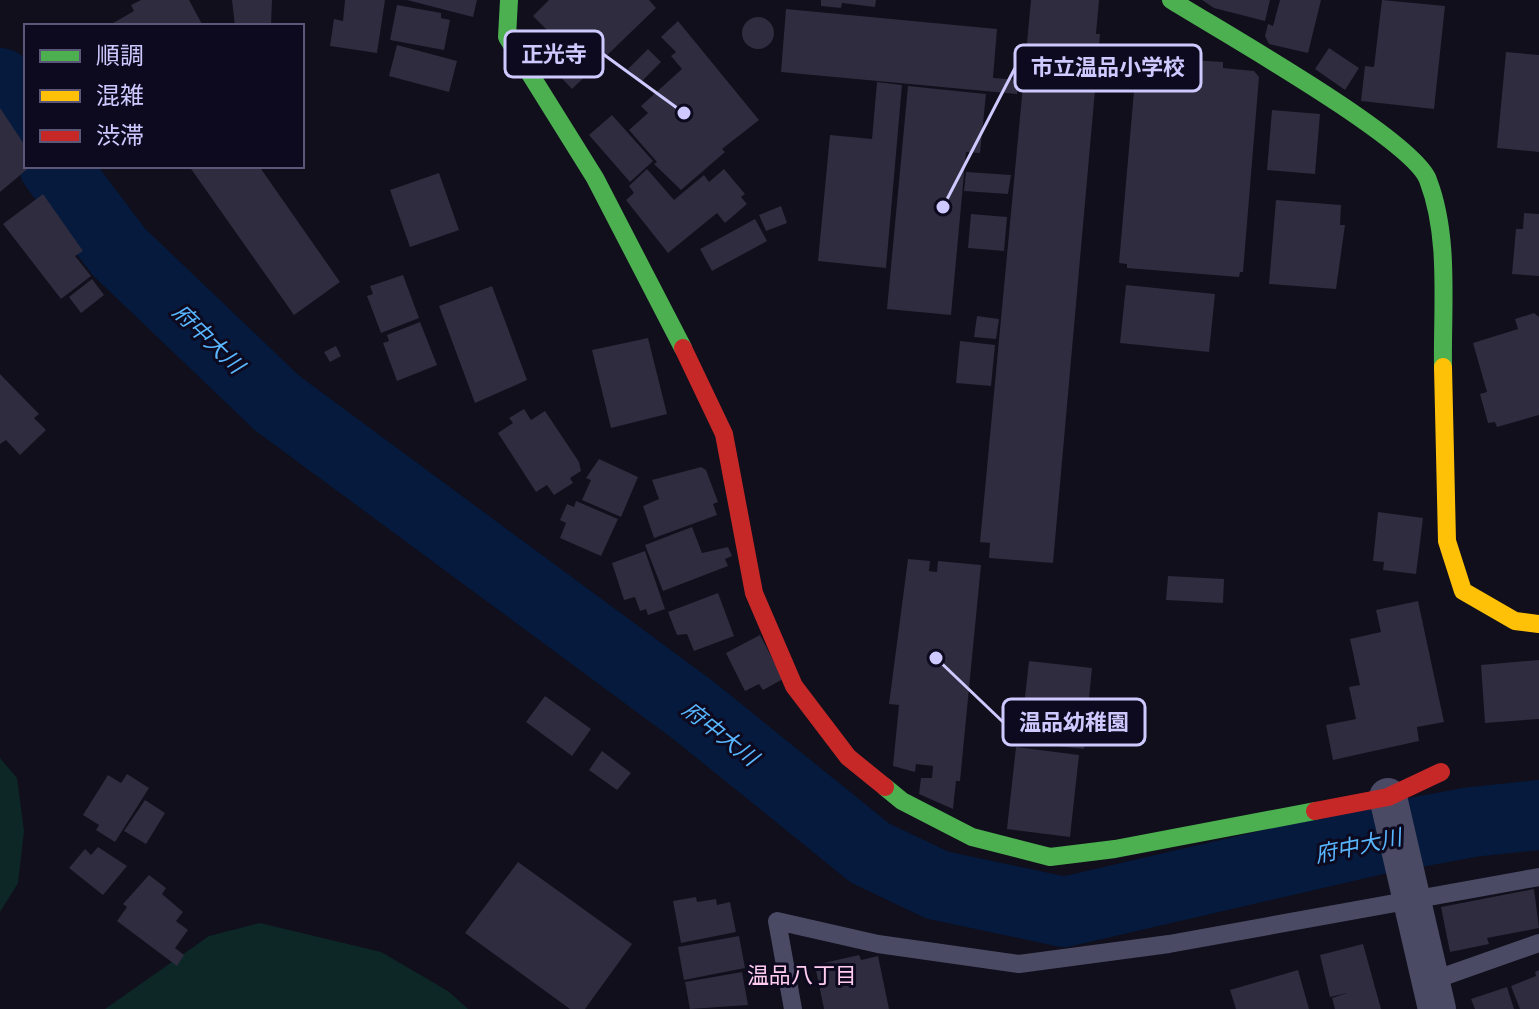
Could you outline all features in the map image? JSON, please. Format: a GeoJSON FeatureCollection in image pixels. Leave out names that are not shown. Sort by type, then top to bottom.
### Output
{"type":"FeatureCollection","features":[{"type":"Feature","properties":{"kind":"street"},"geometry":{"type":"LineString","coordinates":[[509,0],[507,37],[595,178],[677,334],[724,434],[754,593],[794,686],[848,757],[902,801],[972,837],[1050,857],[1115,849],[1389,802],[1441,772]]}},
{"type":"Feature","properties":{"kind":"street"},"geometry":{"type":"LineString","coordinates":[[1171,0],[1376,128],[1427,176],[1440,221],[1447,541],[1463,591],[1515,621],[1539,624]]}},
{"type":"Feature","properties":{"kind":"street"},"geometry":{"type":"LineString","coordinates":[[1389,802],[1434,995]]}},
{"type":"Feature","properties":{"kind":"lane"},"geometry":{"type":"LineString","coordinates":[[793,1009],[777,921],[878,944],[1019,964],[1169,944],[1409,887],[1539,877]]}},
{"type":"Feature","properties":{"kind":"lane"},"geometry":{"type":"LineString","coordinates":[[1434,995],[1539,943]]}},
{"type":"Feature","properties":{"kind":"green space"},"geometry":{"type":"Polygon","coordinates":[[[0,758],[17,778],[24,831],[18,883],[0,912],[0,758]]]}},
{"type":"Feature","properties":{"kind":"green space"},"geometry":{"type":"Polygon","coordinates":[[[260,923],[381,952],[448,991],[468,1009],[105,1009],[209,936],[260,923]]]}},
{"type":"Feature","properties":{"kind":"building"},"geometry":{"type":"Polygon","coordinates":[[[141,0],[189,0],[202,24],[111,24],[134,11],[131,5],[141,0]]]}},
{"type":"Feature","properties":{"kind":"building"},"geometry":{"type":"Polygon","coordinates":[[[232,0],[272,0],[271,24],[235,24],[232,0]]]}},
{"type":"Feature","properties":{"kind":"building"},"geometry":{"type":"Polygon","coordinates":[[[345,0],[385,0],[377,53],[330,46],[334,19],[343,21],[345,0]]]}},
{"type":"Feature","properties":{"kind":"building"},"geometry":{"type":"Polygon","coordinates":[[[407,0],[477,0],[473,17],[407,0]]]}},
{"type":"Feature","properties":{"kind":"building"},"geometry":{"type":"Polygon","coordinates":[[[549,0],[649,0],[656,8],[572,89],[539,54],[555,38],[533,16],[549,0]]]}},
{"type":"Feature","properties":{"kind":"building"},"geometry":{"type":"Polygon","coordinates":[[[821,0],[876,0],[875,7],[842,3],[841,8],[821,6],[821,0]]]}},
{"type":"Feature","properties":{"kind":"building"},"geometry":{"type":"Polygon","coordinates":[[[1031,0],[1099,0],[1096,34],[1100,34],[1053,563],[989,558],[990,543],[980,542],[1031,0]]]}},
{"type":"Feature","properties":{"kind":"building"},"geometry":{"type":"Polygon","coordinates":[[[1202,0],[1270,0],[1265,21],[1214,8],[1202,0]]]}},
{"type":"Feature","properties":{"kind":"building"},"geometry":{"type":"Polygon","coordinates":[[[1280,0],[1321,0],[1308,53],[1269,44],[1265,36],[1268,24],[1273,26],[1280,0]]]}},
{"type":"Feature","properties":{"kind":"building"},"geometry":{"type":"Polygon","coordinates":[[[1382,0],[1445,6],[1434,109],[1361,101],[1365,66],[1374,67],[1382,0]]]}},
{"type":"Feature","properties":{"kind":"building"},"geometry":{"type":"Polygon","coordinates":[[[397,5],[441,13],[441,18],[450,20],[444,50],[390,40],[397,5]]]}},
{"type":"Feature","properties":{"kind":"building"},"geometry":{"type":"Polygon","coordinates":[[[786,9],[997,29],[993,78],[1021,80],[1017,94],[781,72],[786,9]]]}},
{"type":"Feature","properties":{"kind":"building"},"geometry":{"type":"Polygon","coordinates":[[[758,17],[770,21],[774,33],[770,45],[758,49],[746,45],[742,33],[746,21],[758,17]]]}},
{"type":"Feature","properties":{"kind":"building"},"geometry":{"type":"Polygon","coordinates":[[[678,21],[759,120],[722,149],[725,152],[681,190],[654,164],[657,162],[629,130],[648,113],[641,106],[682,69],[671,56],[676,52],[661,37],[678,21]]]}},
{"type":"Feature","properties":{"kind":"building"},"geometry":{"type":"Polygon","coordinates":[[[397,45],[457,61],[449,92],[389,76],[397,45]]]}},
{"type":"Feature","properties":{"kind":"building"},"geometry":{"type":"Polygon","coordinates":[[[1329,48],[1359,68],[1345,90],[1315,69],[1329,48]]]}},
{"type":"Feature","properties":{"kind":"building"},"geometry":{"type":"Polygon","coordinates":[[[648,49],[661,62],[641,82],[628,69],[648,49]]]}},
{"type":"Feature","properties":{"kind":"building"},"geometry":{"type":"Polygon","coordinates":[[[1506,52],[1539,55],[1539,152],[1497,148],[1506,52]]]}},
{"type":"Feature","properties":{"kind":"building"},"geometry":{"type":"Polygon","coordinates":[[[1173,59],[1223,62],[1223,68],[1254,71],[1259,77],[1243,272],[1239,277],[1127,268],[1127,264],[1119,263],[1136,68],[1142,68],[1143,63],[1173,65],[1173,59]]]}},
{"type":"Feature","properties":{"kind":"building"},"geometry":{"type":"Polygon","coordinates":[[[877,82],[902,85],[886,268],[818,261],[830,135],[872,139],[877,82]]]}},
{"type":"Feature","properties":{"kind":"building"},"geometry":{"type":"Polygon","coordinates":[[[908,86],[986,94],[980,153],[966,152],[951,315],[887,309],[908,86]]]}},
{"type":"Feature","properties":{"kind":"building"},"geometry":{"type":"Polygon","coordinates":[[[0,108],[24,144],[24,168],[29,168],[0,192],[0,108]]]}},
{"type":"Feature","properties":{"kind":"building"},"geometry":{"type":"Polygon","coordinates":[[[1272,110],[1320,114],[1315,174],[1267,170],[1272,110]]]}},
{"type":"Feature","properties":{"kind":"building"},"geometry":{"type":"Polygon","coordinates":[[[612,115],[653,161],[630,182],[589,135],[612,115]]]}},
{"type":"Feature","properties":{"kind":"building"},"geometry":{"type":"Polygon","coordinates":[[[190,168],[260,168],[340,282],[294,315],[190,168]]]}},
{"type":"Feature","properties":{"kind":"building"},"geometry":{"type":"Polygon","coordinates":[[[647,169],[674,200],[704,175],[709,182],[724,169],[745,194],[741,197],[747,204],[725,223],[717,213],[668,253],[626,200],[634,193],[629,186],[647,169]]]}},
{"type":"Feature","properties":{"kind":"building"},"geometry":{"type":"Polygon","coordinates":[[[966,172],[1011,175],[1008,194],[964,191],[966,172]]]}},
{"type":"Feature","properties":{"kind":"building"},"geometry":{"type":"Polygon","coordinates":[[[439,173],[459,230],[410,247],[390,190],[439,173]]]}},
{"type":"Feature","properties":{"kind":"building"},"geometry":{"type":"Polygon","coordinates":[[[43,194],[83,251],[75,256],[91,276],[61,299],[3,224],[43,194]]]}},
{"type":"Feature","properties":{"kind":"building"},"geometry":{"type":"Polygon","coordinates":[[[1276,200],[1341,205],[1340,225],[1345,225],[1336,289],[1269,284],[1276,200]]]}},
{"type":"Feature","properties":{"kind":"building"},"geometry":{"type":"Polygon","coordinates":[[[781,206],[787,223],[766,231],[759,215],[781,206]]]}},
{"type":"Feature","properties":{"kind":"building"},"geometry":{"type":"Polygon","coordinates":[[[1524,213],[1539,214],[1539,276],[1512,274],[1516,229],[1523,229],[1524,213]]]}},
{"type":"Feature","properties":{"kind":"building"},"geometry":{"type":"Polygon","coordinates":[[[971,214],[1007,217],[1004,251],[968,248],[971,214]]]}},
{"type":"Feature","properties":{"kind":"building"},"geometry":{"type":"Polygon","coordinates":[[[755,219],[767,241],[712,271],[700,249],[755,219]]]}},
{"type":"Feature","properties":{"kind":"building"},"geometry":{"type":"Polygon","coordinates":[[[403,275],[419,318],[381,333],[367,296],[373,294],[370,286],[403,275]]]}},
{"type":"Feature","properties":{"kind":"building"},"geometry":{"type":"Polygon","coordinates":[[[92,279],[104,295],[81,313],[69,297],[92,279]]]}},
{"type":"Feature","properties":{"kind":"building"},"geometry":{"type":"Polygon","coordinates":[[[1126,285],[1215,294],[1209,352],[1120,343],[1126,285]]]}},
{"type":"Feature","properties":{"kind":"building"},"geometry":{"type":"Polygon","coordinates":[[[492,286],[527,380],[475,403],[439,306],[492,286]]]}},
{"type":"Feature","properties":{"kind":"building"},"geometry":{"type":"Polygon","coordinates":[[[1534,313],[1539,317],[1539,415],[1497,427],[1495,422],[1488,423],[1480,394],[1487,392],[1473,343],[1518,329],[1515,319],[1534,313]]]}},
{"type":"Feature","properties":{"kind":"building"},"geometry":{"type":"Polygon","coordinates":[[[977,316],[999,319],[996,339],[974,337],[977,316]]]}},
{"type":"Feature","properties":{"kind":"building"},"geometry":{"type":"Polygon","coordinates":[[[420,322],[437,365],[397,381],[383,343],[389,341],[387,335],[420,322]]]}},
{"type":"Feature","properties":{"kind":"building"},"geometry":{"type":"Polygon","coordinates":[[[648,338],[667,414],[611,428],[592,350],[648,338]]]}},
{"type":"Feature","properties":{"kind":"building"},"geometry":{"type":"Polygon","coordinates":[[[960,341],[995,345],[991,386],[956,383],[960,341]]]}},
{"type":"Feature","properties":{"kind":"building"},"geometry":{"type":"Polygon","coordinates":[[[336,346],[341,356],[330,362],[324,352],[336,346]]]}},
{"type":"Feature","properties":{"kind":"building"},"geometry":{"type":"Polygon","coordinates":[[[0,374],[39,414],[34,418],[46,430],[20,455],[6,440],[0,444],[0,374]]]}},
{"type":"Feature","properties":{"kind":"building"},"geometry":{"type":"Polygon","coordinates":[[[524,409],[531,420],[545,411],[579,462],[581,471],[570,478],[573,483],[554,495],[547,485],[536,492],[498,433],[513,423],[509,418],[524,409]]]}},
{"type":"Feature","properties":{"kind":"building"},"geometry":{"type":"Polygon","coordinates":[[[599,459],[638,477],[621,517],[582,500],[591,480],[586,478],[599,459]]]}},
{"type":"Feature","properties":{"kind":"building"},"geometry":{"type":"Polygon","coordinates":[[[701,467],[706,470],[718,502],[713,504],[717,515],[654,538],[643,506],[659,499],[652,480],[701,467]]]}},
{"type":"Feature","properties":{"kind":"building"},"geometry":{"type":"Polygon","coordinates":[[[576,501],[618,519],[601,556],[560,538],[566,523],[560,520],[567,504],[574,507],[576,501]]]}},
{"type":"Feature","properties":{"kind":"building"},"geometry":{"type":"Polygon","coordinates":[[[1378,512],[1423,518],[1416,574],[1383,570],[1384,562],[1373,561],[1378,512]]]}},
{"type":"Feature","properties":{"kind":"building"},"geometry":{"type":"Polygon","coordinates":[[[692,527],[702,553],[728,547],[732,556],[725,559],[728,566],[663,591],[645,545],[692,527]]]}},
{"type":"Feature","properties":{"kind":"building"},"geometry":{"type":"Polygon","coordinates":[[[645,551],[665,609],[648,615],[646,609],[640,611],[635,597],[624,600],[612,563],[645,551]]]}},
{"type":"Feature","properties":{"kind":"building"},"geometry":{"type":"Polygon","coordinates":[[[908,559],[930,561],[929,571],[937,572],[938,561],[981,565],[960,781],[956,781],[953,809],[919,794],[921,778],[932,778],[933,766],[916,764],[915,772],[893,766],[899,705],[889,704],[908,559]]]}},
{"type":"Feature","properties":{"kind":"building"},"geometry":{"type":"Polygon","coordinates":[[[1168,576],[1224,579],[1223,603],[1166,600],[1168,576]]]}},
{"type":"Feature","properties":{"kind":"building"},"geometry":{"type":"Polygon","coordinates":[[[718,593],[734,636],[694,651],[687,634],[677,635],[668,612],[718,593]]]}},
{"type":"Feature","properties":{"kind":"building"},"geometry":{"type":"Polygon","coordinates":[[[1418,601],[1444,722],[1417,727],[1419,741],[1333,760],[1326,725],[1356,719],[1349,687],[1360,685],[1350,639],[1381,632],[1376,610],[1418,601]]]}},
{"type":"Feature","properties":{"kind":"building"},"geometry":{"type":"Polygon","coordinates":[[[760,635],[783,679],[763,690],[759,684],[745,691],[726,653],[760,635]]]}},
{"type":"Feature","properties":{"kind":"building"},"geometry":{"type":"Polygon","coordinates":[[[1539,660],[1539,719],[1485,723],[1481,665],[1539,660]]]}},
{"type":"Feature","properties":{"kind":"building"},"geometry":{"type":"Polygon","coordinates":[[[1029,661],[1092,668],[1084,749],[1020,742],[1029,661]]]}},
{"type":"Feature","properties":{"kind":"building"},"geometry":{"type":"Polygon","coordinates":[[[545,696],[591,729],[572,756],[526,722],[545,696]]]}},
{"type":"Feature","properties":{"kind":"building"},"geometry":{"type":"Polygon","coordinates":[[[1016,747],[1079,755],[1070,837],[1007,829],[1016,747]]]}},
{"type":"Feature","properties":{"kind":"building"},"geometry":{"type":"Polygon","coordinates":[[[602,751],[631,773],[617,790],[589,770],[602,751]]]}},
{"type":"Feature","properties":{"kind":"building"},"geometry":{"type":"Polygon","coordinates":[[[127,774],[149,788],[115,842],[96,830],[99,825],[83,815],[108,775],[121,783],[127,774]]]}},
{"type":"Feature","properties":{"kind":"building"},"geometry":{"type":"Polygon","coordinates":[[[145,800],[165,813],[146,844],[124,831],[145,800]]]}},
{"type":"Feature","properties":{"kind":"building"},"geometry":{"type":"Polygon","coordinates":[[[98,847],[127,866],[103,895],[69,868],[85,849],[91,855],[98,847]]]}},
{"type":"Feature","properties":{"kind":"building"},"geometry":{"type":"Polygon","coordinates":[[[518,862],[632,944],[585,1009],[570,1009],[465,933],[518,862]]]}},
{"type":"Feature","properties":{"kind":"building"},"geometry":{"type":"Polygon","coordinates":[[[149,875],[166,888],[162,894],[183,912],[176,921],[188,930],[175,948],[184,955],[177,966],[117,921],[127,907],[123,904],[149,875]]]}},
{"type":"Feature","properties":{"kind":"building"},"geometry":{"type":"Polygon","coordinates":[[[1534,889],[1539,928],[1487,938],[1489,944],[1450,952],[1441,907],[1534,889]]]}},
{"type":"Feature","properties":{"kind":"building"},"geometry":{"type":"Polygon","coordinates":[[[696,897],[697,902],[716,899],[717,905],[730,902],[736,932],[681,943],[673,901],[696,897]]]}},
{"type":"Feature","properties":{"kind":"building"},"geometry":{"type":"Polygon","coordinates":[[[739,936],[745,968],[684,980],[678,947],[739,936]]]}},
{"type":"Feature","properties":{"kind":"building"},"geometry":{"type":"Polygon","coordinates":[[[1363,944],[1381,1009],[1335,1009],[1332,998],[1347,993],[1330,997],[1320,955],[1363,944]]]}},
{"type":"Feature","properties":{"kind":"building"},"geometry":{"type":"Polygon","coordinates":[[[859,955],[861,960],[878,956],[889,1009],[824,1009],[815,965],[859,955]]]}},
{"type":"Feature","properties":{"kind":"building"},"geometry":{"type":"Polygon","coordinates":[[[1298,970],[1309,1009],[1236,1009],[1230,990],[1298,970]]]}},
{"type":"Feature","properties":{"kind":"building"},"geometry":{"type":"Polygon","coordinates":[[[1539,970],[1539,1009],[1520,1009],[1511,986],[1536,976],[1535,972],[1539,970]]]}},
{"type":"Feature","properties":{"kind":"building"},"geometry":{"type":"Polygon","coordinates":[[[742,972],[748,1005],[690,1009],[685,982],[742,972]]]}},
{"type":"Feature","properties":{"kind":"building"},"geometry":{"type":"Polygon","coordinates":[[[1507,987],[1514,1009],[1475,1009],[1471,999],[1507,987]]]}},
{"type":"Feature","properties":{"kind":"waterway","name":"府中大川"},"geometry":{"type":"LineString","coordinates":[[0,83],[24,121]]}},
{"type":"Feature","properties":{"kind":"waterway","name":"府中大川"},"geometry":{"type":"LineString","coordinates":[[56,168],[119,252],[277,403],[693,710],[870,853],[937,885],[1064,912],[1380,839],[1472,822],[1539,815]]}},
{"type":"Feature","properties":{"kind":"traffic: fast"},"geometry":{"type":"LineString","coordinates":[[509,0],[507,37],[595,178],[683,348]]}},
{"type":"Feature","properties":{"kind":"traffic: fast"},"geometry":{"type":"LineString","coordinates":[[1171,0],[1352,113],[1415,162],[1428,180],[1439,225],[1443,272],[1443,367]]}},
{"type":"Feature","properties":{"kind":"traffic: fast"},"geometry":{"type":"LineString","coordinates":[[885,787],[902,801],[972,837],[1050,857],[1115,849],[1315,811]]}},
{"type":"Feature","properties":{"kind":"traffic: slow"},"geometry":{"type":"LineString","coordinates":[[1443,367],[1447,541],[1463,591],[1515,621],[1539,624]]}},
{"type":"Feature","properties":{"kind":"traffic: jam"},"geometry":{"type":"LineString","coordinates":[[683,348],[724,434],[754,593],[794,686],[848,757],[885,787]]}},
{"type":"Feature","properties":{"kind":"traffic: jam"},"geometry":{"type":"LineString","coordinates":[[1315,811],[1388,797],[1441,772]]}},
{"type":"Feature","properties":{"kind":"place","name":"正光寺"},"geometry":{"type":"Point","coordinates":[684,113]}},
{"type":"Feature","properties":{"kind":"place","name":"市立温品小学校"},"geometry":{"type":"Point","coordinates":[943,207]}},
{"type":"Feature","properties":{"kind":"place","name":"温品幼稚園"},"geometry":{"type":"Point","coordinates":[936,658]}},
{"type":"Feature","properties":{"kind":"district","name":"温品八丁目"},"geometry":{"type":"Point","coordinates":[802,974]}}]}
